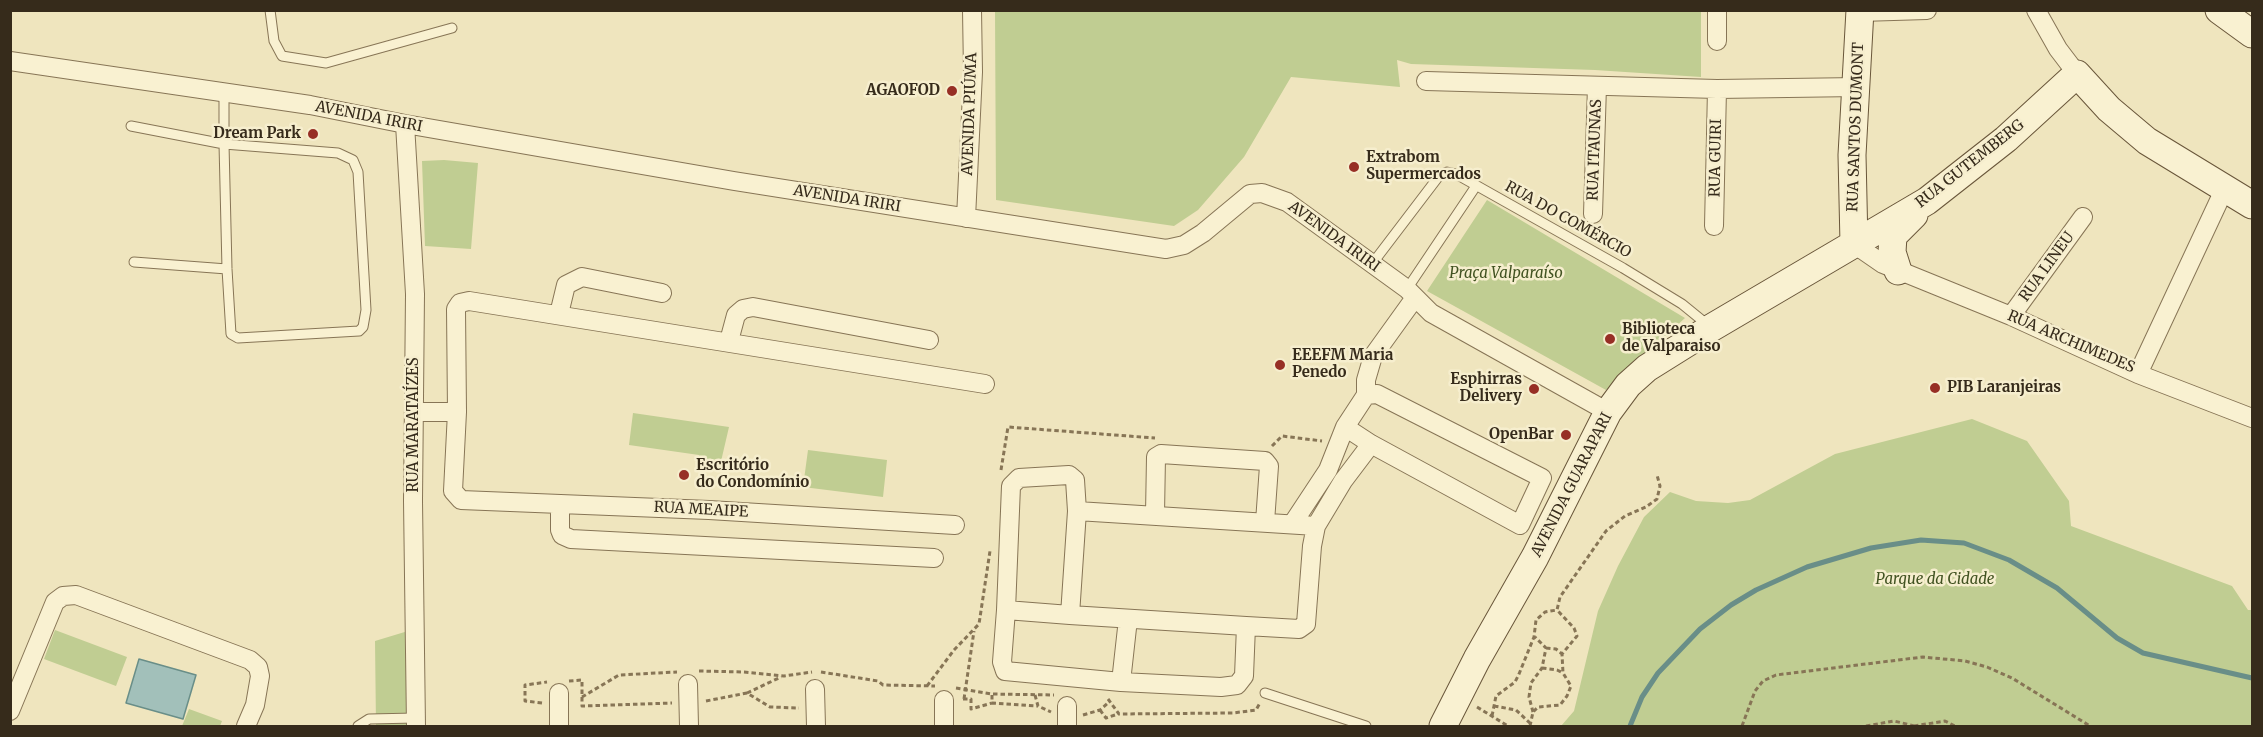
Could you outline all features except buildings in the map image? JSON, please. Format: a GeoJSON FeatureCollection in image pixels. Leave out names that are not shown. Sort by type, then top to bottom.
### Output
{"type":"FeatureCollection","features":[{"type":"Feature","properties":{"kind":"street","name":"AVENIDA PIÚMA"},"geometry":{"type":"LineString","coordinates":[[966,218],[973,72],[972,10]]}},
{"type":"Feature","properties":{"kind":"street"},"geometry":{"type":"LineString","coordinates":[[1716,41],[1717,10]]}},
{"type":"Feature","properties":{"kind":"street"},"geometry":{"type":"LineString","coordinates":[[1860,11],[1927,10]]}},
{"type":"Feature","properties":{"kind":"street"},"geometry":{"type":"LineString","coordinates":[[2036,10],[2058,49],[2109,109],[2147,141],[2253,206]]}},
{"type":"Feature","properties":{"kind":"street"},"geometry":{"type":"LineString","coordinates":[[2219,10],[2253,34]]}},
{"type":"Feature","properties":{"kind":"street","name":"RUA SANTOS DUMONT"},"geometry":{"type":"LineString","coordinates":[[1854,244],[1852,154],[1860,11]]}},
{"type":"Feature","properties":{"kind":"street","name":"AVENIDA IRIRI"},"geometry":{"type":"LineString","coordinates":[[10,61],[310,105],[405,124],[966,218],[1166,249],[1184,245],[1203,233],[1250,194],[1262,193],[1287,202],[1372,264],[1431,313],[1608,412]]}},
{"type":"Feature","properties":{"kind":"street","name":"RUA GUTEMBERG"},"geometry":{"type":"LineString","coordinates":[[1854,244],[1918,206],[2006,139],[2077,74]]}},
{"type":"Feature","properties":{"kind":"street"},"geometry":{"type":"LineString","coordinates":[[1426,81],[1717,89],[1857,87]]}},
{"type":"Feature","properties":{"kind":"street","name":"RUA ITAUNAS"},"geometry":{"type":"LineString","coordinates":[[1593,214],[1597,86]]}},
{"type":"Feature","properties":{"kind":"street","name":"RUA GUIRI"},"geometry":{"type":"LineString","coordinates":[[1714,226],[1717,89]]}},
{"type":"Feature","properties":{"kind":"street","name":"RUA MARATAÍZES"},"geometry":{"type":"LineString","coordinates":[[405,124],[415,294],[416,722]]}},
{"type":"Feature","properties":{"kind":"street","name":"RUA ARCHIMEDES"},"geometry":{"type":"LineString","coordinates":[[1854,244],[1872,259],[2011,316],[2139,374],[2224,190]]}},
{"type":"Feature","properties":{"kind":"street"},"geometry":{"type":"LineString","coordinates":[[1898,270],[1892,252],[1893,236],[1914,215],[1918,206]]}},
{"type":"Feature","properties":{"kind":"street"},"geometry":{"type":"LineString","coordinates":[[1853,213],[1895,220]]}},
{"type":"Feature","properties":{"kind":"street","name":"RUA LINEU"},"geometry":{"type":"LineString","coordinates":[[2011,316],[2083,217]]}},
{"type":"Feature","properties":{"kind":"street","name":"AVENIDA GUARAPARI"},"geometry":{"type":"LineString","coordinates":[[1443,726],[1569,492],[1608,412],[1628,385],[1647,368],[1711,328],[1854,244]]}},
{"type":"Feature","properties":{"kind":"street"},"geometry":{"type":"LineString","coordinates":[[559,314],[566,285],[582,277],[662,293]]}},
{"type":"Feature","properties":{"kind":"street"},"geometry":{"type":"LineString","coordinates":[[1293,523],[1328,470],[1346,426],[1366,395],[1366,380],[1373,356],[1410,294]]}},
{"type":"Feature","properties":{"kind":"street"},"geometry":{"type":"LineString","coordinates":[[414,412],[457,412],[456,309],[460,303],[469,301],[985,384]]}},
{"type":"Feature","properties":{"kind":"street"},"geometry":{"type":"LineString","coordinates":[[729,341],[736,315],[743,309],[753,307],[929,340]]}},
{"type":"Feature","properties":{"kind":"street"},"geometry":{"type":"LineString","coordinates":[[2139,374],[2253,418]]}},
{"type":"Feature","properties":{"kind":"street"},"geometry":{"type":"LineString","coordinates":[[1366,395],[1377,394],[1569,492]]}},
{"type":"Feature","properties":{"kind":"street","name":"RUA MEAIPE"},"geometry":{"type":"LineString","coordinates":[[457,412],[453,491],[461,500],[708,510],[955,525]]}},
{"type":"Feature","properties":{"kind":"street"},"geometry":{"type":"LineString","coordinates":[[1346,426],[1371,444],[1520,525],[1545,536]]}},
{"type":"Feature","properties":{"kind":"street"},"geometry":{"type":"LineString","coordinates":[[1006,610],[1246,626],[1304,627],[1316,526],[1344,481],[1371,444]]}},
{"type":"Feature","properties":{"kind":"street"},"geometry":{"type":"LineString","coordinates":[[1155,514],[1156,457],[1161,453],[1265,461],[1269,466],[1265,522]]}},
{"type":"Feature","properties":{"kind":"street"},"geometry":{"type":"LineString","coordinates":[[1070,615],[1077,511],[1076,480],[1073,476],[1024,476],[1014,480],[1011,486],[1002,662],[1005,671],[1121,682],[1221,687],[1237,685],[1244,676],[1246,626]]}},
{"type":"Feature","properties":{"kind":"street"},"geometry":{"type":"LineString","coordinates":[[1520,525],[1542,478]]}},
{"type":"Feature","properties":{"kind":"street"},"geometry":{"type":"LineString","coordinates":[[560,504],[560,530],[562,535],[572,539],[934,558]]}},
{"type":"Feature","properties":{"kind":"street"},"geometry":{"type":"LineString","coordinates":[[1077,511],[1155,514],[1316,526]]}},
{"type":"Feature","properties":{"kind":"street"},"geometry":{"type":"LineString","coordinates":[[10,711],[55,602],[63,596],[76,595],[250,660],[258,667],[260,676],[255,705],[246,726]]}},
{"type":"Feature","properties":{"kind":"street"},"geometry":{"type":"LineString","coordinates":[[1121,682],[1128,618]]}},
{"type":"Feature","properties":{"kind":"street"},"geometry":{"type":"LineString","coordinates":[[686,682],[689,726]]}},
{"type":"Feature","properties":{"kind":"street"},"geometry":{"type":"LineString","coordinates":[[559,726],[560,690]]}},
{"type":"Feature","properties":{"kind":"street"},"geometry":{"type":"LineString","coordinates":[[944,726],[947,692]]}},
{"type":"Feature","properties":{"kind":"street"},"geometry":{"type":"LineString","coordinates":[[815,698],[816,726]]}},
{"type":"Feature","properties":{"kind":"street"},"geometry":{"type":"LineString","coordinates":[[1061,701],[1067,726]]}},
{"type":"Feature","properties":{"kind":"lane"},"geometry":{"type":"LineString","coordinates":[[270,10],[274,41],[282,56],[326,63],[452,28]]}},
{"type":"Feature","properties":{"kind":"lane"},"geometry":{"type":"LineString","coordinates":[[131,126],[224,144],[338,153],[353,160],[358,172],[366,310],[363,327],[359,331],[238,338],[231,334],[226,269],[224,144],[224,92]]}},
{"type":"Feature","properties":{"kind":"lane","name":"RUA DO COMÉRCIO"},"geometry":{"type":"LineString","coordinates":[[1372,264],[1442,173],[1456,174],[1623,268],[1682,304],[1711,328]]}},
{"type":"Feature","properties":{"kind":"lane"},"geometry":{"type":"LineString","coordinates":[[1410,294],[1476,186]]}},
{"type":"Feature","properties":{"kind":"lane"},"geometry":{"type":"LineString","coordinates":[[134,262],[226,269]]}},
{"type":"Feature","properties":{"kind":"lane"},"geometry":{"type":"LineString","coordinates":[[1265,693],[1366,726]]}},
{"type":"Feature","properties":{"kind":"lane"},"geometry":{"type":"LineString","coordinates":[[358,726],[369,719],[416,722]]}},
{"type":"Feature","properties":{"kind":"path"},"geometry":{"type":"LineString","coordinates":[[1557,610],[1560,597],[1606,531],[1625,516],[1657,500],[1660,486],[1657,475]]}},
{"type":"Feature","properties":{"kind":"path"},"geometry":{"type":"LineString","coordinates":[[1492,716],[1500,691],[1515,681],[1534,637],[1536,620],[1545,612],[1557,610]]}},
{"type":"Feature","properties":{"kind":"path"},"geometry":{"type":"LineString","coordinates":[[1533,712],[1544,705],[1560,705],[1571,686],[1563,673],[1562,654],[1577,636],[1574,628],[1557,610]]}},
{"type":"Feature","properties":{"kind":"path"},"geometry":{"type":"LineString","coordinates":[[964,699],[975,629]]}},
{"type":"Feature","properties":{"kind":"path"},"geometry":{"type":"LineString","coordinates":[[1534,637],[1546,648],[1556,649],[1562,654]]}},
{"type":"Feature","properties":{"kind":"path"},"geometry":{"type":"LineString","coordinates":[[1530,725],[1533,712],[1529,697],[1531,683],[1542,668],[1546,648]]}},
{"type":"Feature","properties":{"kind":"path"},"geometry":{"type":"LineString","coordinates":[[1742,726],[1755,691],[1763,681],[1776,675],[1923,657],[1965,661],[1987,667],[2012,678],[2090,726]]}},
{"type":"Feature","properties":{"kind":"path"},"geometry":{"type":"LineString","coordinates":[[1542,668],[1563,673]]}},
{"type":"Feature","properties":{"kind":"path"},"geometry":{"type":"LineString","coordinates":[[560,690],[525,685],[523,694],[525,701],[560,690],[582,680],[582,706],[686,682],[744,672],[784,676]]}},
{"type":"Feature","properties":{"kind":"path"},"geometry":{"type":"LineString","coordinates":[[747,693],[784,676],[800,672],[841,673],[879,681],[883,685],[947,692],[966,689],[1061,701]]}},
{"type":"Feature","properties":{"kind":"path"},"geometry":{"type":"LineString","coordinates":[[582,697],[619,675],[686,682],[747,693],[770,707],[815,698]]}},
{"type":"Feature","properties":{"kind":"path"},"geometry":{"type":"LineString","coordinates":[[947,692],[970,699],[971,710],[992,704],[1038,706]]}},
{"type":"Feature","properties":{"kind":"path"},"geometry":{"type":"LineString","coordinates":[[1460,692],[1478,709],[1508,726]]}},
{"type":"Feature","properties":{"kind":"path"},"geometry":{"type":"LineString","coordinates":[[1100,710],[1106,717],[1119,714],[1256,710],[1265,693]]}},
{"type":"Feature","properties":{"kind":"path"},"geometry":{"type":"LineString","coordinates":[[992,694],[992,704]]}},
{"type":"Feature","properties":{"kind":"path"},"geometry":{"type":"LineString","coordinates":[[1106,696],[1119,714]]}},
{"type":"Feature","properties":{"kind":"path"},"geometry":{"type":"LineString","coordinates":[[1494,706],[1516,710],[1530,725]]}},
{"type":"Feature","properties":{"kind":"path"},"geometry":{"type":"LineString","coordinates":[[1866,726],[1894,721],[1915,726],[1945,721],[1955,726]]}},
{"type":"Feature","properties":{"kind":"green space"},"geometry":{"type":"Polygon","coordinates":[[[995,11],[1701,11],[1701,77],[1595,70],[1411,64],[1397,60],[1400,87],[1291,77],[1244,157],[1198,210],[1174,226],[996,200],[995,11]]]}},
{"type":"Feature","properties":{"kind":"green space"},"geometry":{"type":"Polygon","coordinates":[[[422,161],[478,163],[471,249],[425,246],[422,161]]]}},
{"type":"Feature","properties":{"kind":"green space","name":"Praça Valparaíso"},"geometry":{"type":"Polygon","coordinates":[[[1487,200],[1685,318],[1606,390],[1427,291],[1487,200]]]}},
{"type":"Feature","properties":{"kind":"green space"},"geometry":{"type":"Polygon","coordinates":[[[633,413],[729,427],[719,470],[698,467],[699,455],[629,445],[633,413]]]}},
{"type":"Feature","properties":{"kind":"green space","name":"Parque da Cidade"},"geometry":{"type":"Polygon","coordinates":[[[1972,419],[2027,441],[2069,501],[2071,526],[2232,586],[2248,610],[2252,610],[2252,726],[1561,726],[1574,711],[1598,611],[1618,566],[1644,517],[1670,492],[1696,501],[1728,503],[1750,500],[1835,454],[1972,419]]]}},
{"type":"Feature","properties":{"kind":"green space"},"geometry":{"type":"Polygon","coordinates":[[[808,450],[887,460],[883,497],[803,487],[808,450]]]}},
{"type":"Feature","properties":{"kind":"green space"},"geometry":{"type":"Polygon","coordinates":[[[55,630],[127,657],[116,686],[44,659],[55,630]]]}},
{"type":"Feature","properties":{"kind":"green space"},"geometry":{"type":"Polygon","coordinates":[[[408,631],[410,726],[376,726],[375,641],[408,631]]]}},
{"type":"Feature","properties":{"kind":"green space"},"geometry":{"type":"Polygon","coordinates":[[[189,709],[222,721],[220,726],[182,726],[189,709]]]}},
{"type":"Feature","properties":{"kind":"water"},"geometry":{"type":"Polygon","coordinates":[[[139,659],[196,675],[183,719],[126,703],[139,659]]]}},
{"type":"Feature","properties":{"kind":"waterway"},"geometry":{"type":"LineString","coordinates":[[1630,726],[1642,697],[1658,673],[1700,629],[1731,605],[1756,590],[1807,567],[1871,548],[1921,540],[1964,543],[2009,560],[2057,588],[2117,638],[2143,653],[2252,678]]}},
{"type":"Feature","properties":{"kind":"place","name":"AGAOFOD"},"geometry":{"type":"Point","coordinates":[952,91]}},
{"type":"Feature","properties":{"kind":"place","name":"Dream Park"},"geometry":{"type":"Point","coordinates":[313,134]}},
{"type":"Feature","properties":{"kind":"place","name":"Extrabom Supermercados"},"geometry":{"type":"Point","coordinates":[1354,167]}},
{"type":"Feature","properties":{"kind":"place","name":"Biblioteca de Valparaiso"},"geometry":{"type":"Point","coordinates":[1610,339]}},
{"type":"Feature","properties":{"kind":"place","name":"EEEFM Maria Penedo"},"geometry":{"type":"Point","coordinates":[1280,365]}},
{"type":"Feature","properties":{"kind":"place","name":"PIB Laranjeiras"},"geometry":{"type":"Point","coordinates":[1935,388]}},
{"type":"Feature","properties":{"kind":"place","name":"Esphirras Delivery"},"geometry":{"type":"Point","coordinates":[1534,389]}},
{"type":"Feature","properties":{"kind":"place","name":"OpenBar"},"geometry":{"type":"Point","coordinates":[1566,435]}},
{"type":"Feature","properties":{"kind":"place","name":"Escritório do Condomínio"},"geometry":{"type":"Point","coordinates":[684,475]}}]}
